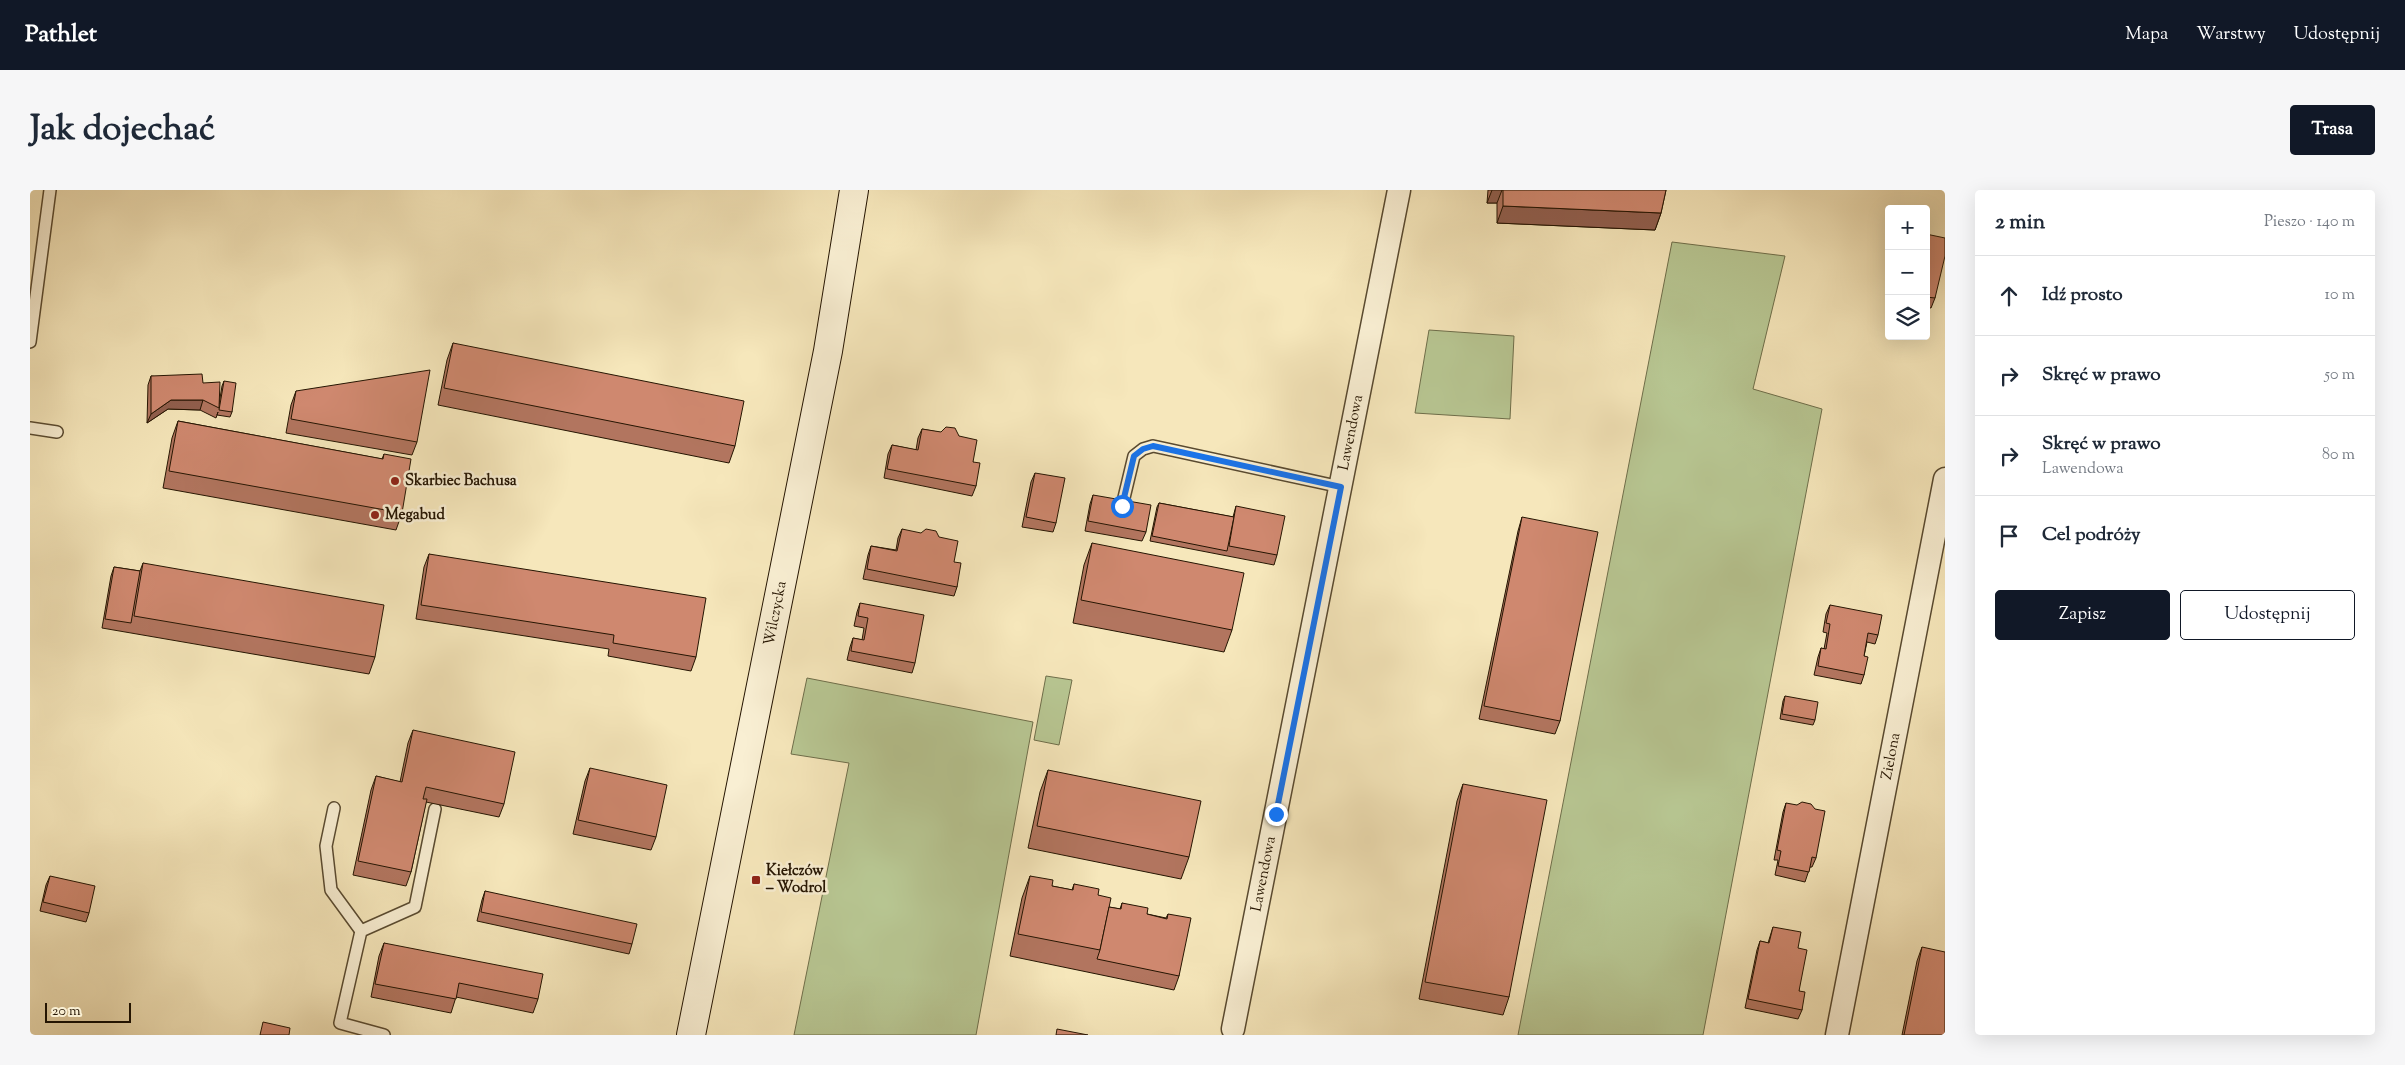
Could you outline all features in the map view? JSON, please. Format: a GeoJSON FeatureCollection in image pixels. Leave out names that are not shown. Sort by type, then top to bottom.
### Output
{"type":"FeatureCollection","features":[{"type":"Feature","properties":{"kind":"street","name":"Wilczycka"},"geometry":{"type":"LineString","coordinates":[[691,1035],[725,874],[828,350],[854,190]]}},
{"type":"Feature","properties":{"kind":"street","name":"Lawendowa"},"geometry":{"type":"LineString","coordinates":[[1233,1029],[1400,190]]}},
{"type":"Feature","properties":{"kind":"street","name":"Zielona"},"geometry":{"type":"LineString","coordinates":[[1837,1035],[1945,479]]}},
{"type":"Feature","properties":{"kind":"lane"},"geometry":{"type":"LineString","coordinates":[[30,342],[50,190]]}},
{"type":"Feature","properties":{"kind":"lane"},"geometry":{"type":"LineString","coordinates":[[30,428],[57,432]]}},
{"type":"Feature","properties":{"kind":"lane"},"geometry":{"type":"LineString","coordinates":[[1122,506],[1134,456],[1143,449],[1153,446],[1341,487]]}},
{"type":"Feature","properties":{"kind":"lane"},"geometry":{"type":"LineString","coordinates":[[334,808],[326,846],[331,890],[361,931],[340,1023],[384,1035]]}},
{"type":"Feature","properties":{"kind":"lane"},"geometry":{"type":"LineString","coordinates":[[361,931],[415,907],[435,809]]}},
{"type":"Feature","properties":{"kind":"green space"},"geometry":{"type":"Polygon","coordinates":[[[1672,242],[1785,256],[1753,389],[1822,409],[1703,1035],[1518,1035],[1672,242]]]}},
{"type":"Feature","properties":{"kind":"green space"},"geometry":{"type":"Polygon","coordinates":[[[1429,330],[1514,336],[1510,419],[1415,413],[1429,330]]]}},
{"type":"Feature","properties":{"kind":"green space"},"geometry":{"type":"Polygon","coordinates":[[[1046,676],[1072,680],[1059,745],[1034,740],[1046,676]]]}},
{"type":"Feature","properties":{"kind":"green space"},"geometry":{"type":"Polygon","coordinates":[[[807,678],[1033,722],[976,1035],[794,1035],[849,763],[791,754],[807,678]]]}},
{"type":"Feature","properties":{"kind":"building"},"geometry":{"type":"Polygon","coordinates":[[[1503,190],[1666,190],[1661,213],[1503,206],[1503,190]]]}},
{"type":"Feature","properties":{"kind":"building"},"geometry":{"type":"Polygon","coordinates":[[[1930,235],[1945,238],[1945,256],[1935,298],[1930,297],[1930,235]]]}},
{"type":"Feature","properties":{"kind":"building"},"geometry":{"type":"Polygon","coordinates":[[[453,343],[744,401],[735,446],[444,388],[453,343]]]}},
{"type":"Feature","properties":{"kind":"building"},"geometry":{"type":"Polygon","coordinates":[[[430,370],[417,442],[291,419],[296,391],[430,370]]]}},
{"type":"Feature","properties":{"kind":"building"},"geometry":{"type":"Polygon","coordinates":[[[202,374],[203,383],[220,382],[219,408],[203,400],[171,400],[151,414],[151,376],[202,374]]]}},
{"type":"Feature","properties":{"kind":"building"},"geometry":{"type":"Polygon","coordinates":[[[224,381],[236,383],[232,412],[219,410],[224,381]]]}},
{"type":"Feature","properties":{"kind":"building"},"geometry":{"type":"Polygon","coordinates":[[[178,421],[383,459],[384,454],[411,459],[402,513],[169,471],[178,421]]]}},
{"type":"Feature","properties":{"kind":"building"},"geometry":{"type":"Polygon","coordinates":[[[946,427],[955,428],[959,436],[977,440],[973,462],[980,463],[976,486],[887,469],[892,445],[918,450],[922,429],[941,432],[946,427]]]}},
{"type":"Feature","properties":{"kind":"building"},"geometry":{"type":"Polygon","coordinates":[[[1035,473],[1065,478],[1056,523],[1026,517],[1035,473]]]}},
{"type":"Feature","properties":{"kind":"building"},"geometry":{"type":"Polygon","coordinates":[[[1093,495],[1151,505],[1146,532],[1088,521],[1093,495]]]}},
{"type":"Feature","properties":{"kind":"building"},"geometry":{"type":"Polygon","coordinates":[[[1159,503],[1234,517],[1227,551],[1152,536],[1159,503]]]}},
{"type":"Feature","properties":{"kind":"building"},"geometry":{"type":"Polygon","coordinates":[[[1236,506],[1285,516],[1277,555],[1229,546],[1236,506]]]}},
{"type":"Feature","properties":{"kind":"building"},"geometry":{"type":"Polygon","coordinates":[[[1522,517],[1598,532],[1560,721],[1484,706],[1522,517]]]}},
{"type":"Feature","properties":{"kind":"building"},"geometry":{"type":"Polygon","coordinates":[[[902,529],[921,533],[926,529],[936,531],[939,537],[958,541],[954,562],[961,563],[957,587],[867,569],[871,546],[897,551],[902,529]]]}},
{"type":"Feature","properties":{"kind":"building"},"geometry":{"type":"Polygon","coordinates":[[[1092,543],[1244,573],[1232,630],[1081,600],[1092,543]]]}},
{"type":"Feature","properties":{"kind":"building"},"geometry":{"type":"Polygon","coordinates":[[[429,554],[706,598],[696,657],[613,643],[614,635],[421,605],[429,554]]]}},
{"type":"Feature","properties":{"kind":"building"},"geometry":{"type":"Polygon","coordinates":[[[143,563],[384,605],[375,657],[134,616],[143,563]]]}},
{"type":"Feature","properties":{"kind":"building"},"geometry":{"type":"Polygon","coordinates":[[[114,567],[140,571],[131,623],[105,619],[114,567]]]}},
{"type":"Feature","properties":{"kind":"building"},"geometry":{"type":"Polygon","coordinates":[[[860,603],[924,615],[915,663],[851,651],[853,638],[864,640],[868,618],[858,616],[860,603]]]}},
{"type":"Feature","properties":{"kind":"building"},"geometry":{"type":"Polygon","coordinates":[[[1830,605],[1882,615],[1878,635],[1868,633],[1864,656],[1868,657],[1864,675],[1818,666],[1821,648],[1826,649],[1830,624],[1826,623],[1830,605]]]}},
{"type":"Feature","properties":{"kind":"building"},"geometry":{"type":"Polygon","coordinates":[[[1785,696],[1818,702],[1815,720],[1782,714],[1785,696]]]}},
{"type":"Feature","properties":{"kind":"building"},"geometry":{"type":"Polygon","coordinates":[[[413,730],[515,752],[504,804],[426,787],[423,799],[427,799],[411,872],[358,861],[376,776],[402,782],[413,730]]]}},
{"type":"Feature","properties":{"kind":"building"},"geometry":{"type":"Polygon","coordinates":[[[590,768],[667,785],[656,837],[578,820],[590,768]]]}},
{"type":"Feature","properties":{"kind":"building"},"geometry":{"type":"Polygon","coordinates":[[[1048,770],[1201,801],[1189,857],[1037,826],[1048,770]]]}},
{"type":"Feature","properties":{"kind":"building"},"geometry":{"type":"Polygon","coordinates":[[[1463,784],[1547,800],[1509,997],[1425,982],[1463,784]]]}},
{"type":"Feature","properties":{"kind":"building"},"geometry":{"type":"Polygon","coordinates":[[[1802,802],[1811,804],[1815,809],[1825,811],[1816,858],[1812,857],[1809,872],[1778,866],[1781,851],[1777,850],[1786,803],[1797,805],[1802,802]]]}},
{"type":"Feature","properties":{"kind":"building"},"geometry":{"type":"Polygon","coordinates":[[[50,876],[95,886],[89,913],[43,902],[50,876]]]}},
{"type":"Feature","properties":{"kind":"building"},"geometry":{"type":"Polygon","coordinates":[[[1030,876],[1053,880],[1052,886],[1073,890],[1074,884],[1099,889],[1098,895],[1111,898],[1100,950],[1018,934],[1030,876]]]}},
{"type":"Feature","properties":{"kind":"building"},"geometry":{"type":"Polygon","coordinates":[[[485,891],[637,924],[632,944],[481,912],[485,891]]]}},
{"type":"Feature","properties":{"kind":"building"},"geometry":{"type":"Polygon","coordinates":[[[1122,903],[1148,908],[1147,914],[1167,919],[1168,914],[1191,918],[1179,976],[1097,959],[1109,907],[1121,909],[1122,903]]]}},
{"type":"Feature","properties":{"kind":"building"},"geometry":{"type":"Polygon","coordinates":[[[1773,927],[1801,932],[1798,948],[1807,950],[1799,991],[1805,992],[1802,1010],[1748,999],[1760,941],[1769,943],[1773,927]]]}},
{"type":"Feature","properties":{"kind":"building"},"geometry":{"type":"Polygon","coordinates":[[[384,943],[543,974],[538,999],[459,983],[456,999],[375,984],[384,943]]]}},
{"type":"Feature","properties":{"kind":"building"},"geometry":{"type":"Polygon","coordinates":[[[1922,947],[1945,952],[1945,1035],[1904,1035],[1922,947]]]}},
{"type":"Feature","properties":{"kind":"building"},"geometry":{"type":"Polygon","coordinates":[[[263,1022],[290,1028],[289,1035],[260,1035],[263,1022]]]}},
{"type":"Feature","properties":{"kind":"building"},"geometry":{"type":"Polygon","coordinates":[[[1057,1029],[1088,1035],[1056,1035],[1057,1029]]]}},
{"type":"Feature","properties":{"kind":"place","name":"Skarbiec Bachusa"},"geometry":{"type":"Point","coordinates":[395,481]}},
{"type":"Feature","properties":{"kind":"place","name":"Megabud"},"geometry":{"type":"Point","coordinates":[375,515]}},
{"type":"Feature","properties":{"kind":"place","name":"Kiełczów – Wodrol"},"geometry":{"type":"Point","coordinates":[756,880]}},
{"type":"Feature","properties":{"kind":"route"},"geometry":{"type":"LineString","coordinates":[[1122,506],[1134,456],[1143,449],[1153,446],[1341,487],[1276,814]]}}]}
